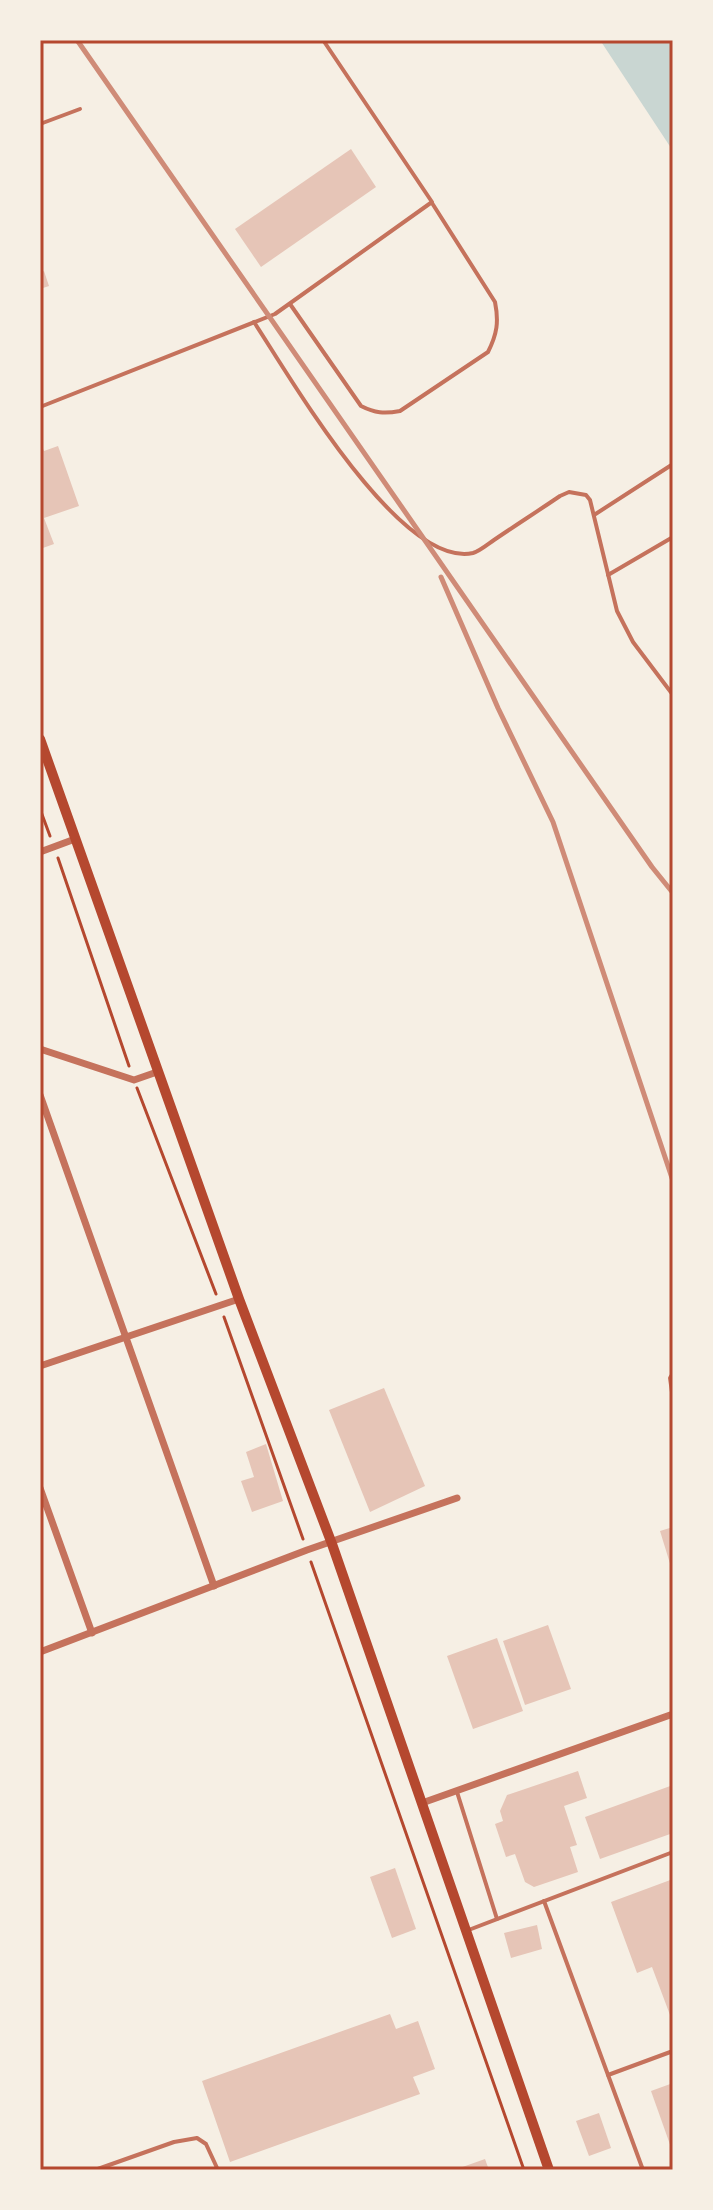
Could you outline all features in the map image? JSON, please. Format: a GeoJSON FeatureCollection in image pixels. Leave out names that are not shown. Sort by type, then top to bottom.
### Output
{"type":"FeatureCollection","features":[{"type":"Feature","properties":{"kind":"main road"},"geometry":{"type":"LineString","coordinates":[[40,739],[239,1299],[332,1544],[549,2170]]}},
{"type":"Feature","properties":{"kind":"street"},"geometry":{"type":"LineString","coordinates":[[40,852],[75,839]]}},
{"type":"Feature","properties":{"kind":"street"},"geometry":{"type":"LineString","coordinates":[[40,1049],[134,1080],[157,1072]]}},
{"type":"Feature","properties":{"kind":"street"},"geometry":{"type":"LineString","coordinates":[[40,1095],[214,1586]]}},
{"type":"Feature","properties":{"kind":"street"},"geometry":{"type":"LineString","coordinates":[[40,1366],[239,1299]]}},
{"type":"Feature","properties":{"kind":"street"},"geometry":{"type":"LineString","coordinates":[[40,1488],[92,1633]]}},
{"type":"Feature","properties":{"kind":"street"},"geometry":{"type":"LineString","coordinates":[[40,1652],[307,1550],[332,1544],[457,1498]]}},
{"type":"Feature","properties":{"kind":"street"},"geometry":{"type":"LineString","coordinates":[[422,1803],[673,1714]]}},
{"type":"Feature","properties":{"kind":"lane"},"geometry":{"type":"LineString","coordinates":[[290,304],[361,406],[372,412],[385,414],[400,411],[488,352],[496,337],[498,321],[495,302],[323,40]]}},
{"type":"Feature","properties":{"kind":"lane"},"geometry":{"type":"LineString","coordinates":[[40,124],[80,109]]}},
{"type":"Feature","properties":{"kind":"lane"},"geometry":{"type":"LineString","coordinates":[[40,407],[275,314],[432,202]]}},
{"type":"Feature","properties":{"kind":"lane"},"geometry":{"type":"LineString","coordinates":[[254,322],[346,462],[425,541],[453,551],[474,553],[569,492],[586,495],[590,500],[617,611],[633,642],[673,695]]}},
{"type":"Feature","properties":{"kind":"lane"},"geometry":{"type":"LineString","coordinates":[[594,515],[673,464]]}},
{"type":"Feature","properties":{"kind":"lane"},"geometry":{"type":"LineString","coordinates":[[608,575],[673,537]]}},
{"type":"Feature","properties":{"kind":"lane"},"geometry":{"type":"LineString","coordinates":[[673,1373],[670,1390],[673,1399]]}},
{"type":"Feature","properties":{"kind":"lane"},"geometry":{"type":"LineString","coordinates":[[457,1791],[497,1919]]}},
{"type":"Feature","properties":{"kind":"lane"},"geometry":{"type":"LineString","coordinates":[[466,1932],[673,1852]]}},
{"type":"Feature","properties":{"kind":"lane"},"geometry":{"type":"LineString","coordinates":[[544,1901],[643,2170]]}},
{"type":"Feature","properties":{"kind":"lane"},"geometry":{"type":"LineString","coordinates":[[608,2075],[673,2051]]}},
{"type":"Feature","properties":{"kind":"lane"},"geometry":{"type":"LineString","coordinates":[[95,2170],[174,2142],[197,2138],[206,2144],[218,2170]]}},
{"type":"Feature","properties":{"kind":"path"},"geometry":{"type":"LineString","coordinates":[[40,809],[134,1080],[220,1306],[307,1550],[524,2170]]}},
{"type":"Feature","properties":{"kind":"shaded area"},"geometry":{"type":"Polygon","coordinates":[[[600,40],[673,40],[673,151],[600,40]]]}},
{"type":"Feature","properties":{"kind":"building"},"geometry":{"type":"Polygon","coordinates":[[[351,149],[376,187],[261,267],[235,229],[351,149]]]}},
{"type":"Feature","properties":{"kind":"building"},"geometry":{"type":"Polygon","coordinates":[[[44,271],[49,286],[40,289],[40,273],[44,271]]]}},
{"type":"Feature","properties":{"kind":"building"},"geometry":{"type":"Polygon","coordinates":[[[40,442],[44,451],[58,446],[79,506],[44,518],[54,544],[40,549],[40,442]]]}},
{"type":"Feature","properties":{"kind":"building"},"geometry":{"type":"Polygon","coordinates":[[[384,1388],[425,1486],[370,1512],[329,1410],[384,1388]]]}},
{"type":"Feature","properties":{"kind":"building"},"geometry":{"type":"Polygon","coordinates":[[[266,1444],[283,1501],[252,1512],[241,1481],[254,1477],[246,1452],[266,1444]]]}},
{"type":"Feature","properties":{"kind":"building"},"geometry":{"type":"Polygon","coordinates":[[[673,1527],[673,1569],[672,1570],[660,1531],[673,1527]]]}},
{"type":"Feature","properties":{"kind":"building"},"geometry":{"type":"Polygon","coordinates":[[[548,1625],[571,1689],[525,1705],[503,1641],[548,1625]]]}},
{"type":"Feature","properties":{"kind":"building"},"geometry":{"type":"Polygon","coordinates":[[[497,1638],[523,1711],[473,1729],[447,1656],[497,1638]]]}},
{"type":"Feature","properties":{"kind":"building"},"geometry":{"type":"Polygon","coordinates":[[[578,1771],[587,1798],[564,1806],[577,1845],[570,1847],[578,1872],[534,1887],[525,1882],[515,1854],[506,1857],[495,1824],[503,1821],[500,1811],[507,1795],[578,1771]]]}},
{"type":"Feature","properties":{"kind":"building"},"geometry":{"type":"Polygon","coordinates":[[[673,1785],[673,1833],[600,1859],[585,1817],[673,1785]]]}},
{"type":"Feature","properties":{"kind":"building"},"geometry":{"type":"Polygon","coordinates":[[[395,1868],[416,1929],[392,1938],[370,1877],[395,1868]]]}},
{"type":"Feature","properties":{"kind":"building"},"geometry":{"type":"Polygon","coordinates":[[[673,1879],[673,2023],[652,1967],[637,1973],[611,1902],[673,1879]]]}},
{"type":"Feature","properties":{"kind":"building"},"geometry":{"type":"Polygon","coordinates":[[[537,1925],[542,1949],[511,1958],[504,1933],[537,1925]]]}},
{"type":"Feature","properties":{"kind":"building"},"geometry":{"type":"Polygon","coordinates":[[[390,2014],[396,2029],[418,2021],[435,2069],[413,2077],[420,2094],[230,2162],[202,2081],[390,2014]]]}},
{"type":"Feature","properties":{"kind":"building"},"geometry":{"type":"Polygon","coordinates":[[[673,2083],[673,2153],[651,2091],[673,2083]]]}},
{"type":"Feature","properties":{"kind":"building"},"geometry":{"type":"Polygon","coordinates":[[[599,2113],[611,2148],[589,2156],[576,2121],[599,2113]]]}},
{"type":"Feature","properties":{"kind":"building"},"geometry":{"type":"Polygon","coordinates":[[[485,2159],[489,2170],[454,2170],[485,2159]]]}},
{"type":"Feature","properties":{"kind":"railway"},"geometry":{"type":"LineString","coordinates":[[77,40],[673,893]]}},
{"type":"Feature","properties":{"kind":"railway"},"geometry":{"type":"LineString","coordinates":[[441,577],[498,708],[553,822],[673,1181]]}}]}
